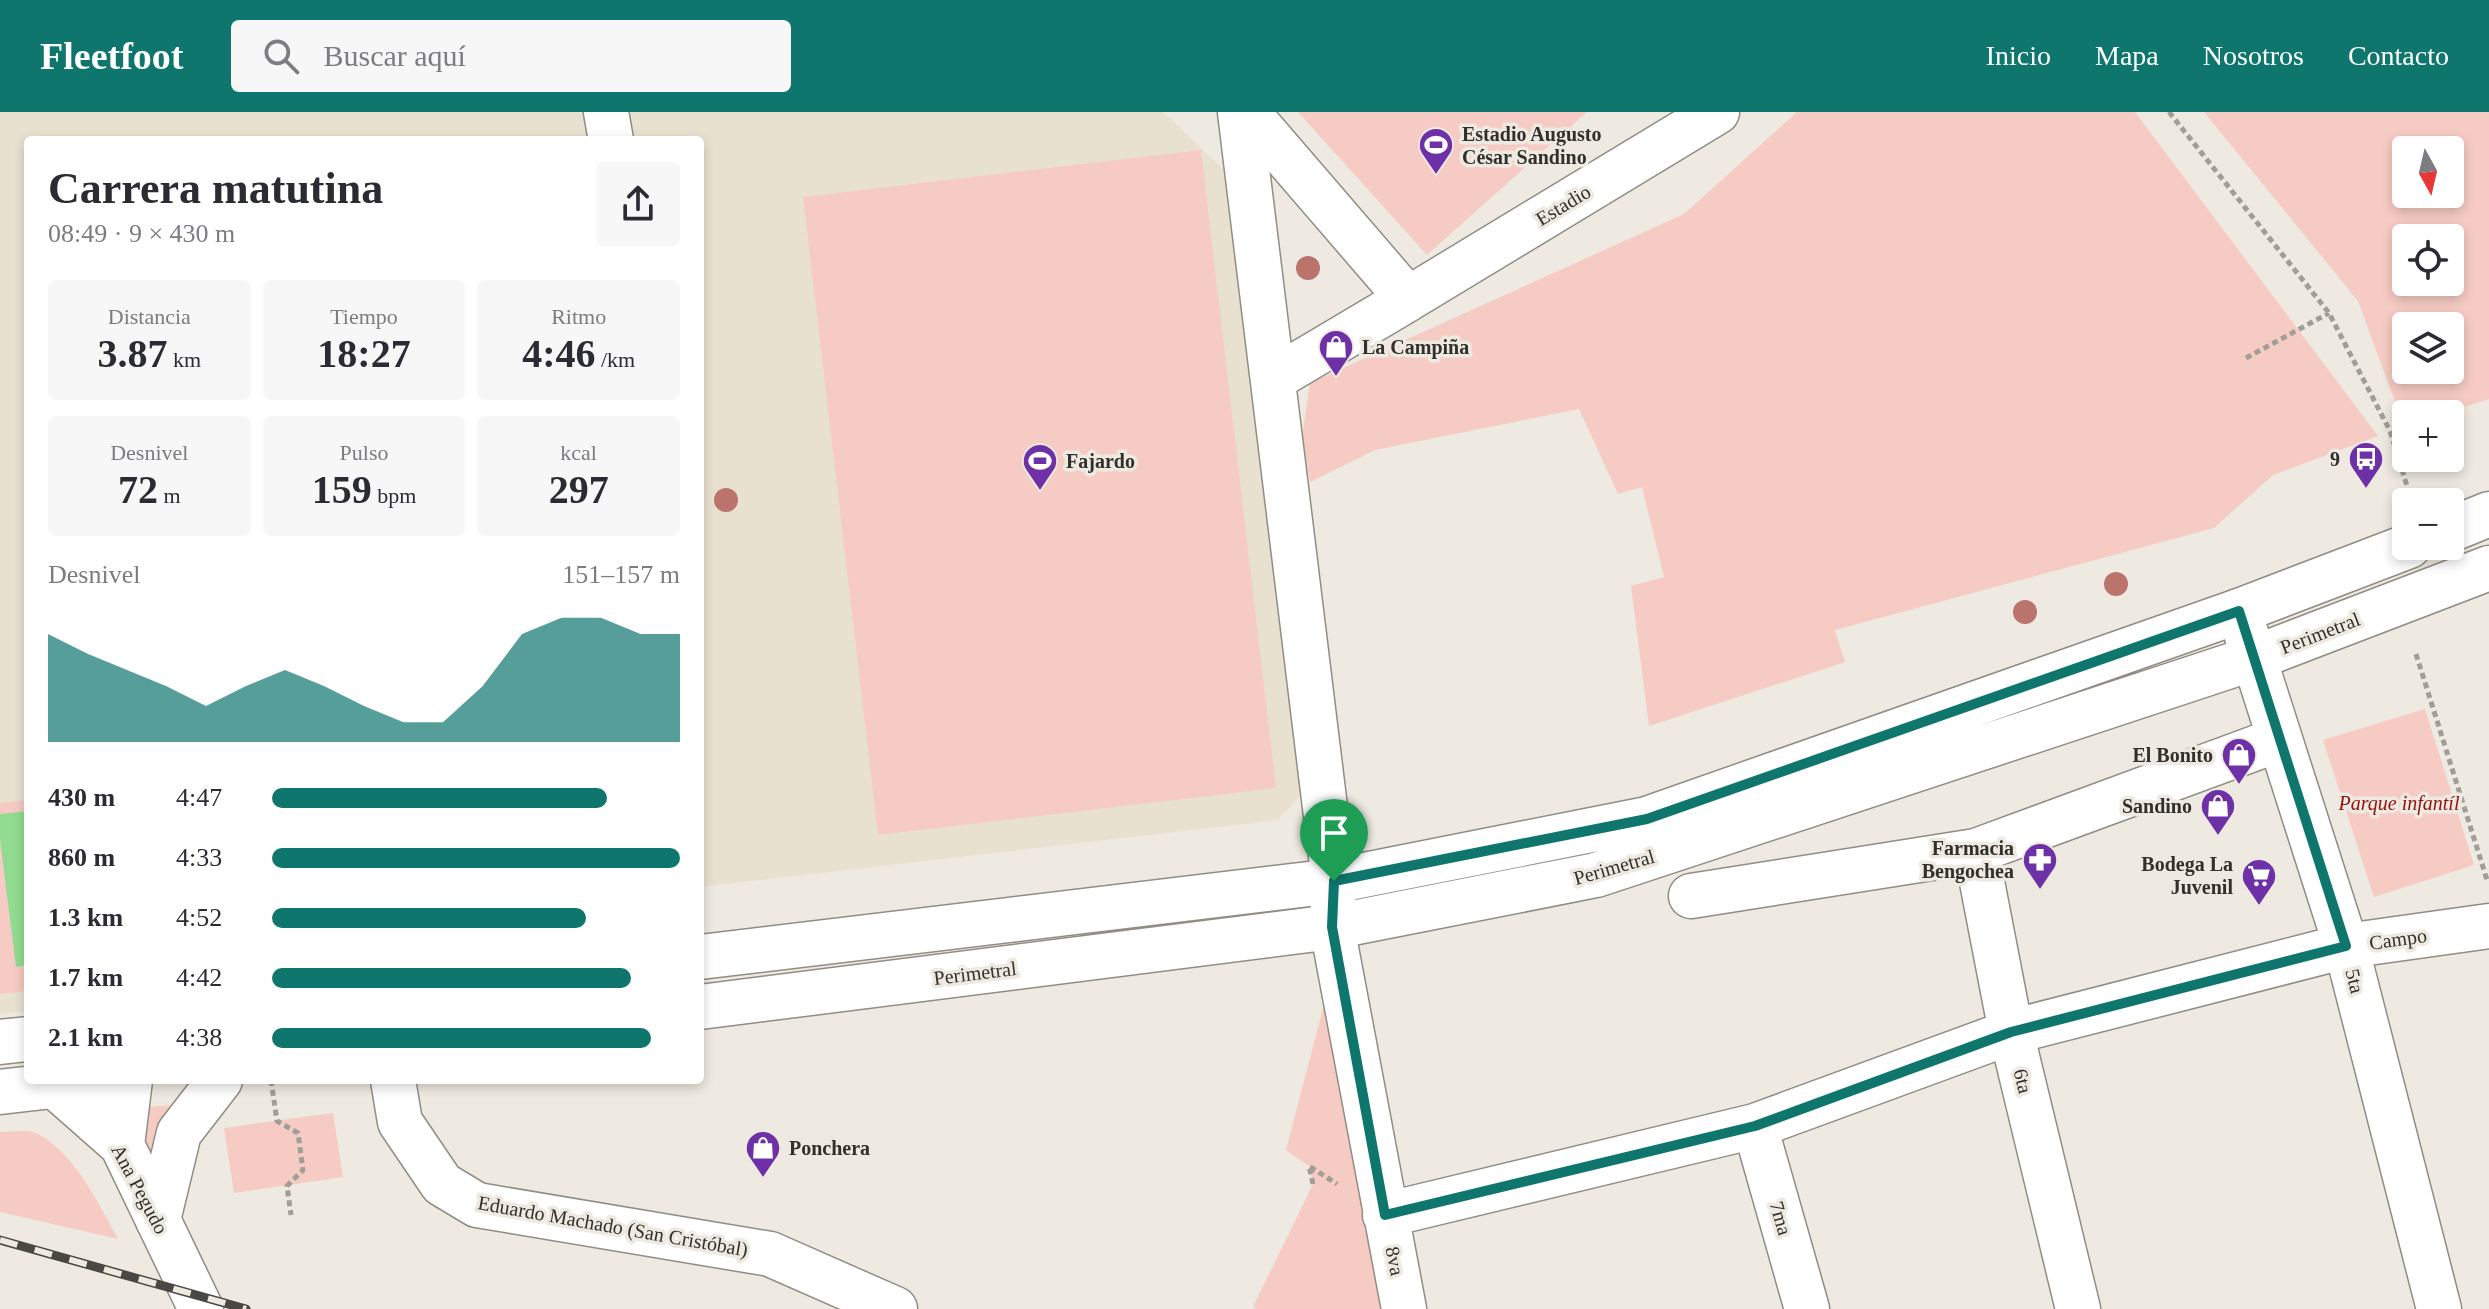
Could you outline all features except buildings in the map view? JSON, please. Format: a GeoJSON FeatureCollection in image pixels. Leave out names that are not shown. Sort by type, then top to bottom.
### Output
{"type":"FeatureCollection","features":[{"type":"Feature","properties":{"kind":"street"},"geometry":{"type":"LineString","coordinates":[[606,112],[610,136]]}},
{"type":"Feature","properties":{"kind":"street","name":"8va"},"geometry":{"type":"LineString","coordinates":[[1240,112],[1334,881],[1332,927],[1404,1309]]}},
{"type":"Feature","properties":{"kind":"street"},"geometry":{"type":"LineString","coordinates":[[1247,112],[1408,299]]}},
{"type":"Feature","properties":{"kind":"street","name":"Estadio"},"geometry":{"type":"LineString","coordinates":[[1273,379],[1717,112]]}},
{"type":"Feature","properties":{"kind":"street"},"geometry":{"type":"LineString","coordinates":[[2464,524],[2489,514]]}},
{"type":"Feature","properties":{"kind":"street","name":"Perimetral"},"geometry":{"type":"LineString","coordinates":[[704,957],[1334,881],[1647,819],[2239,611],[2392,552]]}},
{"type":"Feature","properties":{"kind":"street","name":"Perimetral"},"geometry":{"type":"LineString","coordinates":[[704,1006],[1332,927],[1596,875],[2254,658],[2489,568]]}},
{"type":"Feature","properties":{"kind":"street","name":"5ta"},"geometry":{"type":"LineString","coordinates":[[2239,611],[2346,946],[2439,1309]]}},
{"type":"Feature","properties":{"kind":"street"},"geometry":{"type":"LineString","coordinates":[[1691,896],[1976,851],[2280,739]]}},
{"type":"Feature","properties":{"kind":"street","name":"6ta"},"geometry":{"type":"LineString","coordinates":[[1976,851],[2011,1032],[2078,1309]]}},
{"type":"Feature","properties":{"kind":"street","name":"Campo"},"geometry":{"type":"LineString","coordinates":[[1385,1215],[1755,1126],[2011,1032],[2346,946],[2489,926]]}},
{"type":"Feature","properties":{"kind":"street"},"geometry":{"type":"LineString","coordinates":[[0,1042],[24,1039]]}},
{"type":"Feature","properties":{"kind":"street"},"geometry":{"type":"LineString","coordinates":[[0,1063],[24,1073]]}},
{"type":"Feature","properties":{"kind":"street"},"geometry":{"type":"LineString","coordinates":[[0,1092],[27,1084]]}},
{"type":"Feature","properties":{"kind":"street","name":"Ana Pegudo"},"geometry":{"type":"LineString","coordinates":[[46,1084],[122,1145],[201,1309]]}},
{"type":"Feature","properties":{"kind":"street"},"geometry":{"type":"LineString","coordinates":[[122,1145],[130,1084]]}},
{"type":"Feature","properties":{"kind":"street"},"geometry":{"type":"LineString","coordinates":[[158,1220],[179,1133],[217,1084]]}},
{"type":"Feature","properties":{"kind":"street","name":"Eduardo Machado (San Cristóbal)"},"geometry":{"type":"LineString","coordinates":[[394,1084],[400,1122],[442,1184],[477,1205],[770,1254],[895,1309]]}},
{"type":"Feature","properties":{"kind":"street","name":"7ma"},"geometry":{"type":"LineString","coordinates":[[1755,1126],[1807,1309]]}},
{"type":"Feature","properties":{"kind":"path"},"geometry":{"type":"LineString","coordinates":[[2169,112],[2329,313],[2390,431],[2408,488]]}},
{"type":"Feature","properties":{"kind":"path"},"geometry":{"type":"LineString","coordinates":[[2246,358],[2329,313]]}},
{"type":"Feature","properties":{"kind":"path"},"geometry":{"type":"LineString","coordinates":[[2416,654],[2489,888]]}},
{"type":"Feature","properties":{"kind":"path"},"geometry":{"type":"LineString","coordinates":[[272,1084],[277,1121],[298,1133],[303,1170],[287,1186],[291,1215]]}},
{"type":"Feature","properties":{"kind":"shaded area"},"geometry":{"type":"Polygon","coordinates":[[[0,112],[1163,112],[1237,182],[1310,786],[1278,820],[704,887],[704,136],[24,136],[24,1011],[0,1014],[0,112]]]}},
{"type":"Feature","properties":{"kind":"shaded area"},"geometry":{"type":"Polygon","coordinates":[[[24,811],[24,966],[16,967],[0,839],[0,814],[24,811]]]}},
{"type":"Feature","properties":{"kind":"green space","name":"Estadio Augusto César Sandino"},"geometry":{"type":"Polygon","coordinates":[[[1298,112],[1587,112],[1427,255],[1298,112]]]}},
{"type":"Feature","properties":{"kind":"green space"},"geometry":{"type":"Polygon","coordinates":[[[1797,112],[2135,112],[2378,436],[2273,475],[2214,528],[1835,630],[1845,662],[1649,726],[1631,586],[1664,577],[1642,487],[1618,494],[1579,409],[1375,450],[1310,482],[1302,437],[1310,383],[1684,214],[1797,112]]]}},
{"type":"Feature","properties":{"kind":"green space"},"geometry":{"type":"Polygon","coordinates":[[[2204,112],[2489,112],[2489,399],[2464,407],[2464,400],[2394,400],[2358,301],[2204,112]]]}},
{"type":"Feature","properties":{"kind":"green space","name":"Fajardo"},"geometry":{"type":"Polygon","coordinates":[[[1201,150],[1276,788],[878,835],[803,197],[1201,150]]]}},
{"type":"Feature","properties":{"kind":"green space","name":"Parque infantíl"},"geometry":{"type":"Polygon","coordinates":[[[2425,709],[2474,865],[2374,897],[2323,740],[2425,709]]]}},
{"type":"Feature","properties":{"kind":"green space"},"geometry":{"type":"Polygon","coordinates":[[[24,800],[24,991],[0,994],[0,803],[24,800]]]}},
{"type":"Feature","properties":{"kind":"green space"},"geometry":{"type":"Polygon","coordinates":[[[1326,997],[1387,1309],[1257,1309],[1253,1307],[1313,1184],[1309,1166],[1286,1150],[1326,997]]]}},
{"type":"Feature","properties":{"kind":"green space"},"geometry":{"type":"Polygon","coordinates":[[[174,1105],[156,1133],[148,1165],[136,1108],[174,1105]]]}},
{"type":"Feature","properties":{"kind":"green space"},"geometry":{"type":"Polygon","coordinates":[[[333,1113],[343,1177],[234,1193],[224,1128],[333,1113]]]}},
{"type":"Feature","properties":{"kind":"green space"},"geometry":{"type":"Polygon","coordinates":[[[0,1132],[34,1132],[51,1143],[85,1181],[118,1239],[0,1212],[0,1132]]]}},
{"type":"Feature","properties":{"kind":"railway"},"geometry":{"type":"LineString","coordinates":[[0,1240],[246,1309]]}},
{"type":"Feature","properties":{"kind":"place","name":"Estadio Augusto César Sandino"},"geometry":{"type":"Point","coordinates":[1436,176]}},
{"type":"Feature","properties":{"kind":"place","name":"La Campiña"},"geometry":{"type":"Point","coordinates":[1336,378]}},
{"type":"Feature","properties":{"kind":"place","name":"9"},"geometry":{"type":"Point","coordinates":[2366,490]}},
{"type":"Feature","properties":{"kind":"place","name":"Fajardo"},"geometry":{"type":"Point","coordinates":[1040,492]}},
{"type":"Feature","properties":{"kind":"place","name":"El Bonito"},"geometry":{"type":"Point","coordinates":[2239,786]}},
{"type":"Feature","properties":{"kind":"place","name":"Sandino"},"geometry":{"type":"Point","coordinates":[2218,837]}},
{"type":"Feature","properties":{"kind":"place","name":"Farmacia Bengochea"},"geometry":{"type":"Point","coordinates":[2040,891]}},
{"type":"Feature","properties":{"kind":"place","name":"Bodega La Juvenil"},"geometry":{"type":"Point","coordinates":[2259,907]}},
{"type":"Feature","properties":{"kind":"place","name":"Ponchera"},"geometry":{"type":"Point","coordinates":[763,1179]}},
{"type":"Feature","properties":{"kind":"route"},"geometry":{"type":"LineString","coordinates":[[2239,611],[2346,946],[2011,1032],[1755,1126],[1385,1215],[1332,927],[1334,881],[1647,819],[2239,611]]}}]}
